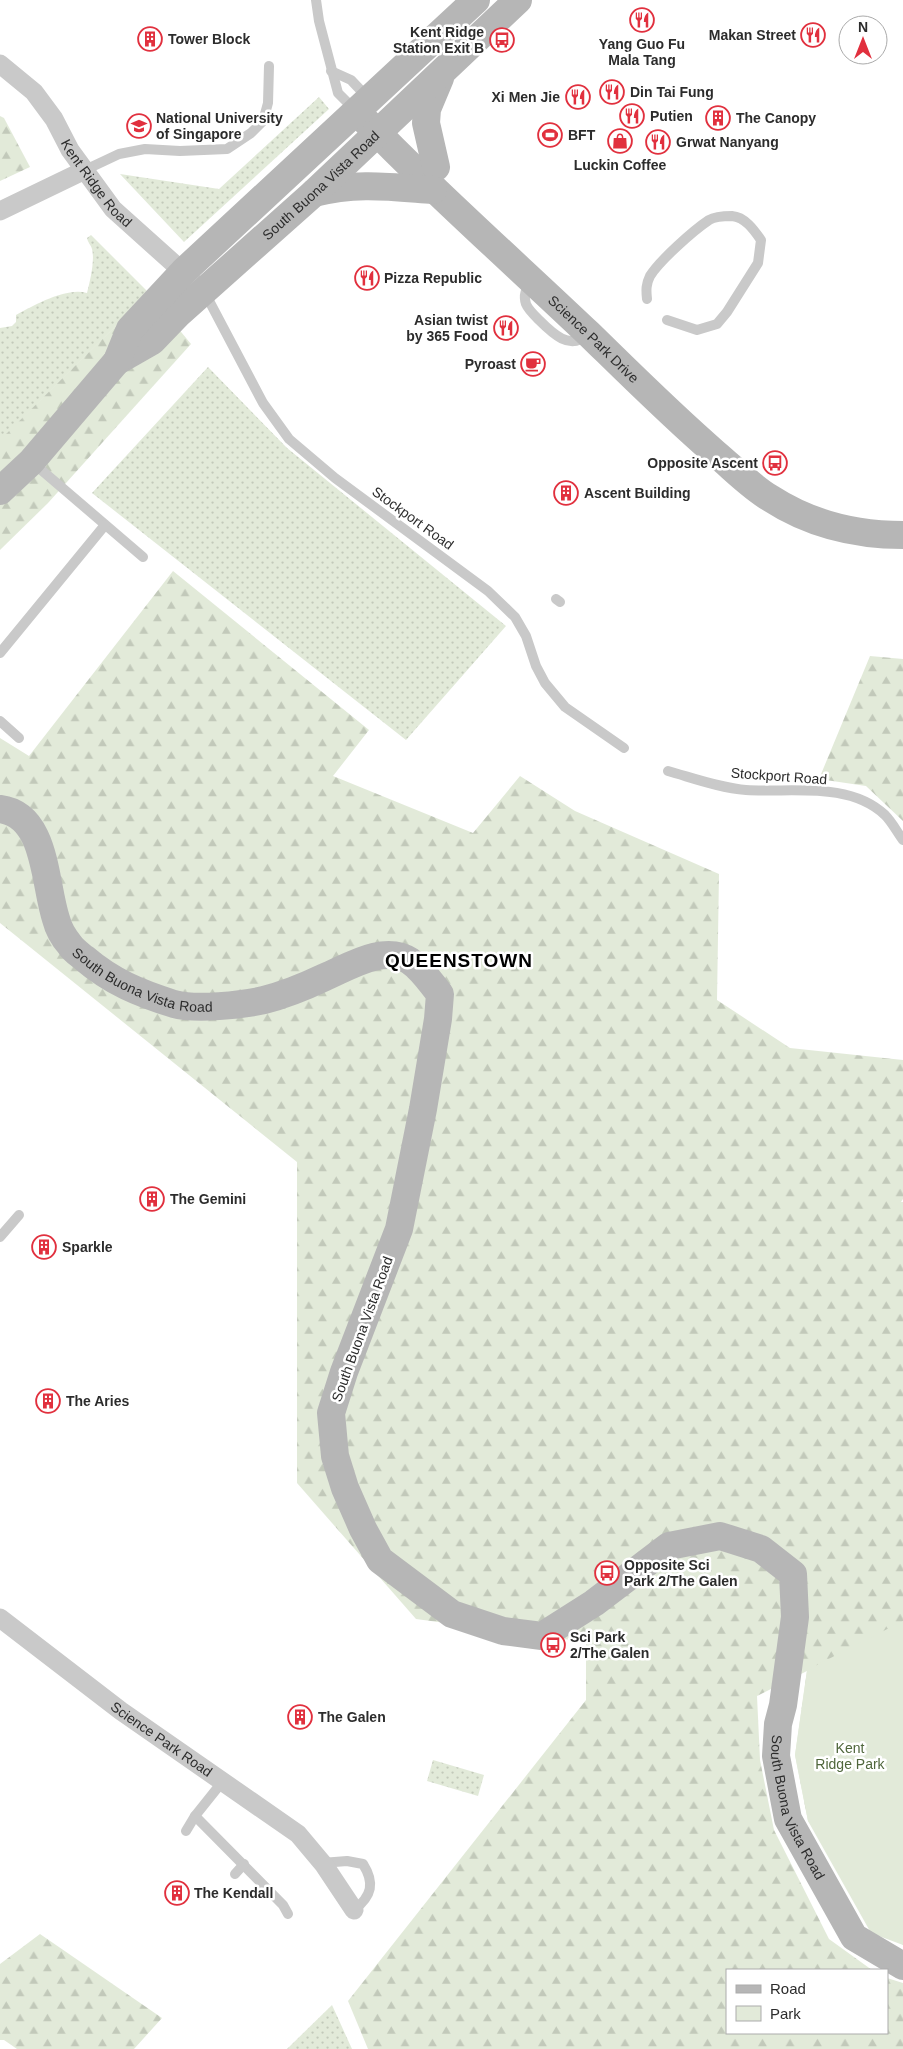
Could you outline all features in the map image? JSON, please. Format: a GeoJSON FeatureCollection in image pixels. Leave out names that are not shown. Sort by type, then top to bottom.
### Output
{"type":"FeatureCollection","features":[{"type":"Feature","properties":{"kind":"street","name":"South Buona Vista Road"},"geometry":{"type":"LineString","coordinates":[[0,491],[31,462],[117,361],[130,329],[184,271],[476,0]]}},
{"type":"Feature","properties":{"kind":"street","name":"South Buona Vista Road"},"geometry":{"type":"LineString","coordinates":[[117,361],[152,341],[178,314],[314,193],[518,0]]}},
{"type":"Feature","properties":{"kind":"street","name":"Kent Ridge Road"},"geometry":{"type":"LineString","coordinates":[[0,64],[34,92],[54,119],[70,150],[113,209],[184,271],[204,292]]}},
{"type":"Feature","properties":{"kind":"street"},"geometry":{"type":"LineString","coordinates":[[314,193],[329,189],[434,178],[426,123],[427,109],[441,74]]}},
{"type":"Feature","properties":{"kind":"street","name":"Science Park Drive"},"geometry":{"type":"LineString","coordinates":[[364,105],[532,281],[588,333],[677,409]]}},
{"type":"Feature","properties":{"kind":"street"},"geometry":{"type":"LineString","coordinates":[[0,211],[85,170]]}},
{"type":"Feature","properties":{"kind":"street","name":"Science Park Drive"},"geometry":{"type":"LineString","coordinates":[[434,178],[572,295],[677,409],[745,478],[771,498],[802,514],[903,535]]}},
{"type":"Feature","properties":{"kind":"street","name":"Science Park Drive"},"geometry":{"type":"LineString","coordinates":[[872,528],[903,521]]}},
{"type":"Feature","properties":{"kind":"street","name":"South Buona Vista Road"},"geometry":{"type":"LineString","coordinates":[[0,808],[10,810],[28,822],[38,840],[56,920],[70,946],[102,973],[126,986],[177,1005],[216,1007],[265,1000],[324,978],[359,960],[391,954],[409,960],[423,973],[440,994],[438,1019],[425,1100],[399,1229],[344,1372],[331,1413],[335,1456],[344,1488],[362,1529],[380,1560],[452,1614],[503,1631],[542,1636],[594,1603],[669,1546],[720,1536],[761,1548],[794,1574],[796,1618],[784,1705],[778,1724],[776,1756],[788,1819],[854,1937],[903,1966]]}},
{"type":"Feature","properties":{"kind":"street","name":"Science Park Road"},"geometry":{"type":"LineString","coordinates":[[0,1618],[121,1711],[298,1834],[322,1863],[354,1910]]}},
{"type":"Feature","properties":{"kind":"lane","name":"Science Park Drive"},"geometry":{"type":"LineString","coordinates":[[316,0],[318,21],[338,93],[364,105]]}},
{"type":"Feature","properties":{"kind":"lane"},"geometry":{"type":"LineString","coordinates":[[85,170],[119,154],[145,149],[180,151],[227,149],[251,134],[263,121],[268,103],[268,66]]}},
{"type":"Feature","properties":{"kind":"lane","name":"Science Park Drive"},"geometry":{"type":"LineString","coordinates":[[331,70],[351,80],[364,105]]}},
{"type":"Feature","properties":{"kind":"lane"},"geometry":{"type":"LineString","coordinates":[[647,299],[646,288],[650,277],[659,265],[691,234],[711,218],[734,216],[750,225],[762,240],[758,263],[728,312],[717,324],[697,330],[667,320]]}},
{"type":"Feature","properties":{"kind":"lane","name":"Stockport Road"},"geometry":{"type":"LineString","coordinates":[[204,292],[262,403],[289,439],[334,478],[488,591],[515,617],[526,636],[536,666],[545,682],[565,707],[624,748]]}},
{"type":"Feature","properties":{"kind":"lane"},"geometry":{"type":"LineString","coordinates":[[31,462],[144,557]]}},
{"type":"Feature","properties":{"kind":"lane"},"geometry":{"type":"LineString","coordinates":[[0,653],[106,525]]}},
{"type":"Feature","properties":{"kind":"lane"},"geometry":{"type":"LineString","coordinates":[[0,722],[19,738]]}},
{"type":"Feature","properties":{"kind":"lane","name":"Stockport Road"},"geometry":{"type":"LineString","coordinates":[[668,771],[744,790],[821,791],[862,800],[885,815],[903,840]]}},
{"type":"Feature","properties":{"kind":"lane"},"geometry":{"type":"LineString","coordinates":[[0,1237],[19,1214]]}},
{"type":"Feature","properties":{"kind":"lane"},"geometry":{"type":"LineString","coordinates":[[186,1831],[195,1816],[223,1781]]}},
{"type":"Feature","properties":{"kind":"lane"},"geometry":{"type":"LineString","coordinates":[[195,1816],[283,1905],[288,1914]]}},
{"type":"Feature","properties":{"kind":"lane","name":"Science Park Road"},"geometry":{"type":"LineString","coordinates":[[322,1863],[347,1861],[362,1864],[369,1874],[370,1888],[363,1903],[354,1910]]}},
{"type":"Feature","properties":{"kind":"lane"},"geometry":{"type":"LineString","coordinates":[[235,1874],[244,1864]]}},
{"type":"Feature","properties":{"kind":"green space"},"geometry":{"type":"Polygon","coordinates":[[[319,97],[329,109],[184,242],[120,174],[219,189],[319,97]]]}},
{"type":"Feature","properties":{"kind":"green space"},"geometry":{"type":"Polygon","coordinates":[[[0,116],[4,118],[30,167],[0,181],[0,116]]]}},
{"type":"Feature","properties":{"kind":"green space"},"geometry":{"type":"Polygon","coordinates":[[[91,235],[149,293],[0,441],[0,328],[12,326],[16,322],[16,315],[51,298],[70,292],[87,293],[93,259],[92,249],[87,238],[91,235]]]}},
{"type":"Feature","properties":{"kind":"green space"},"geometry":{"type":"Polygon","coordinates":[[[149,293],[191,344],[48,503],[0,550],[0,440],[149,293]]]}},
{"type":"Feature","properties":{"kind":"green space"},"geometry":{"type":"Polygon","coordinates":[[[208,367],[287,448],[506,626],[406,740],[92,493],[208,367]]]}},
{"type":"Feature","properties":{"kind":"green space"},"geometry":{"type":"Polygon","coordinates":[[[173,571],[369,730],[333,776],[473,833],[520,776],[575,811],[719,874],[717,1000],[790,1048],[903,1060],[903,1199],[901,1202],[903,1202],[903,1945],[808,1821],[795,1755],[807,1671],[757,1696],[760,1760],[774,1830],[829,1939],[871,1969],[726,1969],[726,2034],[888,2034],[888,1978],[903,1983],[903,2049],[368,2049],[348,2001],[586,1700],[586,1642],[416,1619],[297,1483],[297,1162],[0,923],[0,738],[29,756],[173,571]]]}},
{"type":"Feature","properties":{"kind":"green space"},"geometry":{"type":"Polygon","coordinates":[[[870,656],[903,659],[903,821],[866,786],[819,779],[870,656]]]}},
{"type":"Feature","properties":{"kind":"green space","name":"Kent Ridge Park"},"geometry":{"type":"Polygon","coordinates":[[[903,1621],[903,1945],[871,1933],[808,1821],[795,1755],[807,1670],[903,1621]]]}},
{"type":"Feature","properties":{"kind":"green space"},"geometry":{"type":"Polygon","coordinates":[[[433,1760],[484,1775],[478,1796],[427,1781],[433,1760]]]}},
{"type":"Feature","properties":{"kind":"green space"},"geometry":{"type":"Polygon","coordinates":[[[40,1934],[162,2018],[134,2049],[17,2049],[4,2040],[0,2040],[0,1964],[40,1934]]]}},
{"type":"Feature","properties":{"kind":"green space"},"geometry":{"type":"Polygon","coordinates":[[[332,2005],[352,2049],[287,2049],[332,2005]]]}},
{"type":"Feature","properties":{"kind":"place","name":"Yang Guo Fu Mala Tang"},"geometry":{"type":"Point","coordinates":[642,20]}},
{"type":"Feature","properties":{"kind":"place","name":"Makan Street"},"geometry":{"type":"Point","coordinates":[813,35]}},
{"type":"Feature","properties":{"kind":"place","name":"Tower Block"},"geometry":{"type":"Point","coordinates":[150,39]}},
{"type":"Feature","properties":{"kind":"place","name":"Kent Ridge Station Exit B"},"geometry":{"type":"Point","coordinates":[502,40]}},
{"type":"Feature","properties":{"kind":"place","name":"Din Tai Fung"},"geometry":{"type":"Point","coordinates":[612,92]}},
{"type":"Feature","properties":{"kind":"place","name":"Xi Men Jie"},"geometry":{"type":"Point","coordinates":[578,97]}},
{"type":"Feature","properties":{"kind":"place","name":"Putien"},"geometry":{"type":"Point","coordinates":[632,116]}},
{"type":"Feature","properties":{"kind":"place","name":"The Canopy"},"geometry":{"type":"Point","coordinates":[718,118]}},
{"type":"Feature","properties":{"kind":"place","name":"National University of Singapore"},"geometry":{"type":"Point","coordinates":[139,126]}},
{"type":"Feature","properties":{"kind":"place","name":"BFT"},"geometry":{"type":"Point","coordinates":[550,135]}},
{"type":"Feature","properties":{"kind":"place","name":"Luckin Coffee"},"geometry":{"type":"Point","coordinates":[620,141]}},
{"type":"Feature","properties":{"kind":"place","name":"Grwat Nanyang"},"geometry":{"type":"Point","coordinates":[658,142]}},
{"type":"Feature","properties":{"kind":"place","name":"Pizza Republic"},"geometry":{"type":"Point","coordinates":[367,278]}},
{"type":"Feature","properties":{"kind":"place","name":"Asian twist by 365 Food"},"geometry":{"type":"Point","coordinates":[506,328]}},
{"type":"Feature","properties":{"kind":"place","name":"Pyroast"},"geometry":{"type":"Point","coordinates":[533,364]}},
{"type":"Feature","properties":{"kind":"place","name":"Opposite Ascent"},"geometry":{"type":"Point","coordinates":[775,463]}},
{"type":"Feature","properties":{"kind":"place","name":"Ascent Building"},"geometry":{"type":"Point","coordinates":[566,493]}},
{"type":"Feature","properties":{"kind":"place","name":"The Gemini"},"geometry":{"type":"Point","coordinates":[152,1199]}},
{"type":"Feature","properties":{"kind":"place","name":"Sparkle"},"geometry":{"type":"Point","coordinates":[44,1247]}},
{"type":"Feature","properties":{"kind":"place","name":"The Aries"},"geometry":{"type":"Point","coordinates":[48,1401]}},
{"type":"Feature","properties":{"kind":"place","name":"Opposite Sci Park 2/The Galen"},"geometry":{"type":"Point","coordinates":[607,1573]}},
{"type":"Feature","properties":{"kind":"place","name":"Sci Park 2/The Galen"},"geometry":{"type":"Point","coordinates":[553,1645]}},
{"type":"Feature","properties":{"kind":"place","name":"The Galen"},"geometry":{"type":"Point","coordinates":[300,1717]}},
{"type":"Feature","properties":{"kind":"place","name":"The Kendall"},"geometry":{"type":"Point","coordinates":[177,1893]}},
{"type":"Feature","properties":{"kind":"district","name":"QUEENSTOWN"},"geometry":{"type":"Point","coordinates":[459,960]}}]}
